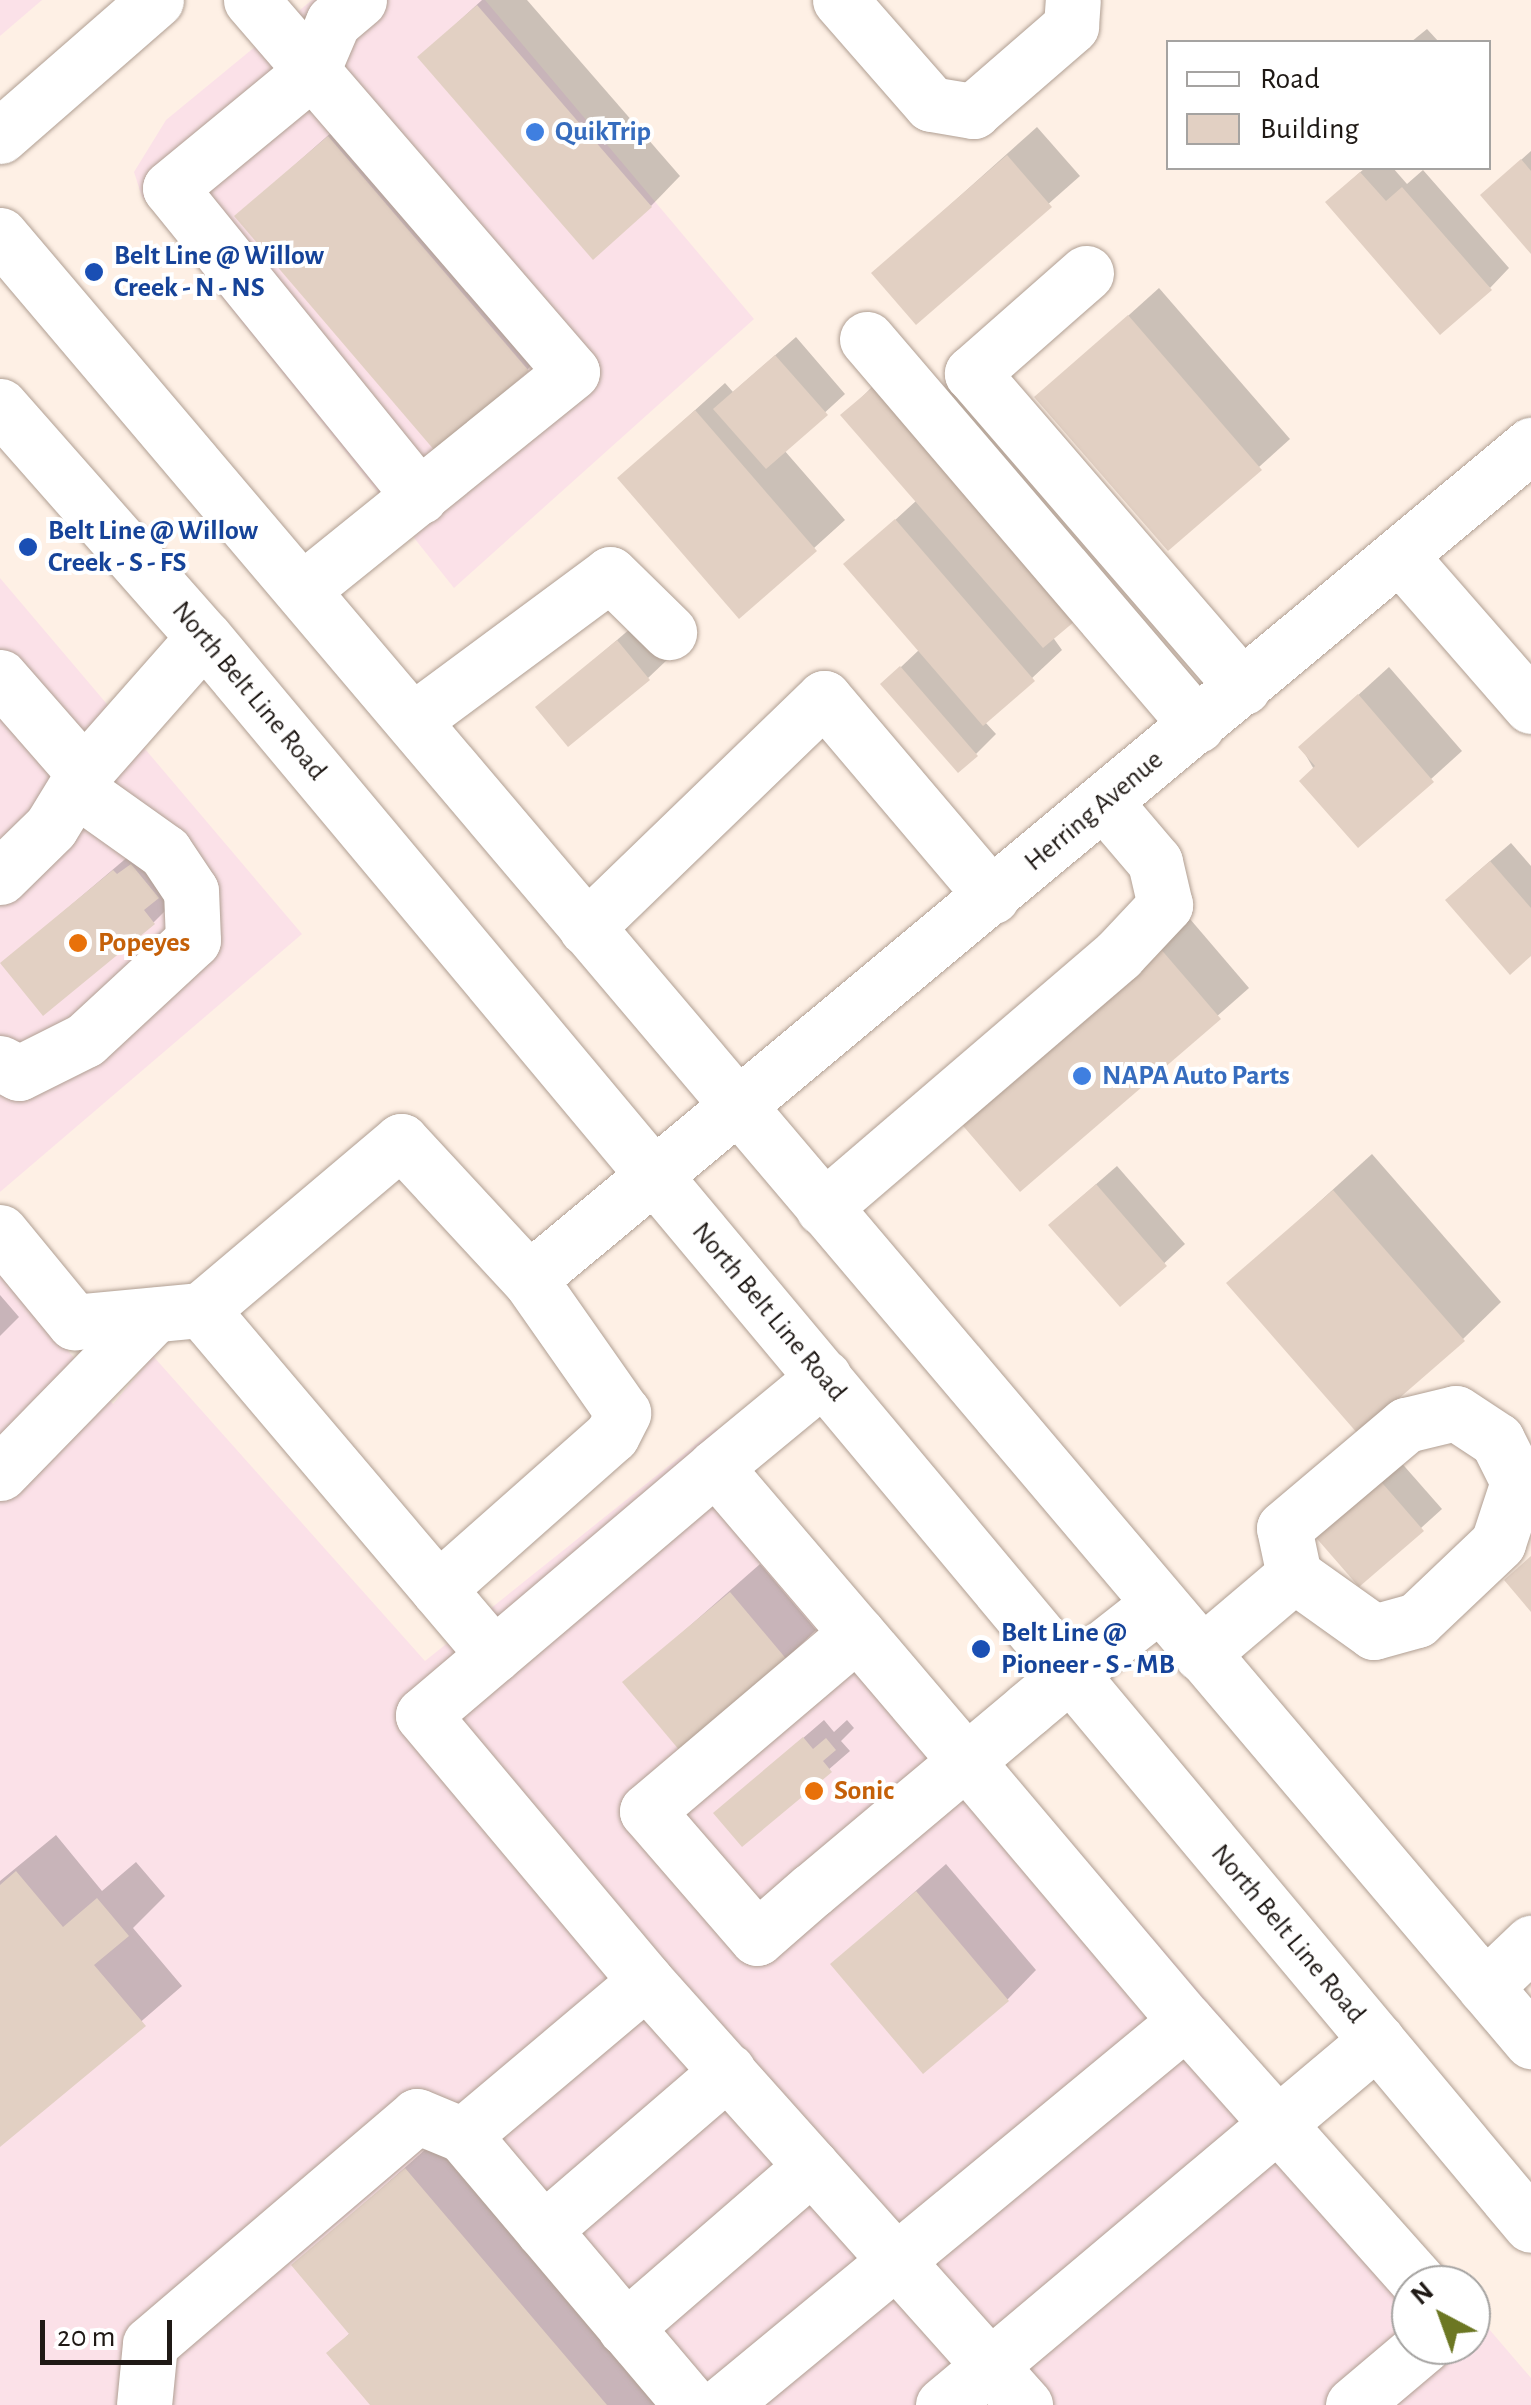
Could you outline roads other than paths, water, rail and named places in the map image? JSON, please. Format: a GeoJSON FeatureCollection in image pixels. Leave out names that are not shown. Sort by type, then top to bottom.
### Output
{"type":"FeatureCollection","features":[{"type":"Feature","properties":{"kind":"main road"},"geometry":{"type":"LineString","coordinates":[[0,136],[156,0]]}},
{"type":"Feature","properties":{"kind":"main road"},"geometry":{"type":"LineString","coordinates":[[251,0],[572,372],[302,590]]}},
{"type":"Feature","properties":{"kind":"main road"},"geometry":{"type":"LineString","coordinates":[[359,0],[333,22],[312,70],[170,188],[420,496]]}},
{"type":"Feature","properties":{"kind":"main road"},"geometry":{"type":"LineString","coordinates":[[840,0],[930,104],[973,111],[1071,26],[1073,0]]}},
{"type":"Feature","properties":{"kind":"main road"},"geometry":{"type":"LineString","coordinates":[[0,235],[1531,2041]]}},
{"type":"Feature","properties":{"kind":"main road"},"geometry":{"type":"LineString","coordinates":[[1086,273],[972,373],[1243,687]]}},
{"type":"Feature","properties":{"kind":"main road"},"geometry":{"type":"LineString","coordinates":[[867,339],[1197,725]]}},
{"type":"Feature","properties":{"kind":"main road","name":"North Belt Line Road"},"geometry":{"type":"LineString","coordinates":[[0,406],[204,637],[1531,2225]]}},
{"type":"Feature","properties":{"kind":"main road","name":"Herring Avenue"},"geometry":{"type":"LineString","coordinates":[[528,1279],[1531,445]]}},
{"type":"Feature","properties":{"kind":"main road"},"geometry":{"type":"LineString","coordinates":[[1400,556],[1531,706]]}},
{"type":"Feature","properties":{"kind":"main road"},"geometry":{"type":"LineString","coordinates":[[413,720],[610,574],[669,632]]}},
{"type":"Feature","properties":{"kind":"main road"},"geometry":{"type":"LineString","coordinates":[[0,877],[52,827],[80,781],[204,637]]}},
{"type":"Feature","properties":{"kind":"main road"},"geometry":{"type":"LineString","coordinates":[[0,677],[80,781],[165,852],[191,891],[193,940],[85,1040],[20,1073],[0,1063]]}},
{"type":"Feature","properties":{"kind":"main road"},"geometry":{"type":"LineString","coordinates":[[586,928],[824,698],[992,896]]}},
{"type":"Feature","properties":{"kind":"main road"},"geometry":{"type":"LineString","coordinates":[[823,1208],[1104,967],[1166,905],[1155,862],[1104,802]]}},
{"type":"Feature","properties":{"kind":"main road"},"geometry":{"type":"LineString","coordinates":[[0,1473],[178,1312],[401,1140],[528,1279],[623,1413],[612,1435],[438,1588]]}},
{"type":"Feature","properties":{"kind":"main road"},"geometry":{"type":"LineString","coordinates":[[0,1232],[74,1322],[178,1312]]}},
{"type":"Feature","properties":{"kind":"main road"},"geometry":{"type":"LineString","coordinates":[[178,1312],[438,1588],[494,1655]]}},
{"type":"Feature","properties":{"kind":"main road"},"geometry":{"type":"LineString","coordinates":[[824,1378],[422,1715],[646,1980],[1008,2385]]}},
{"type":"Feature","properties":{"kind":"main road"},"geometry":{"type":"LineString","coordinates":[[715,1467],[1186,2021],[1404,2265]]}},
{"type":"Feature","properties":{"kind":"main road"},"geometry":{"type":"LineString","coordinates":[[1201,1654],[1294,1575]]}},
{"type":"Feature","properties":{"kind":"main road"},"geometry":{"type":"LineString","coordinates":[[858,1632],[647,1812],[756,1938],[1071,1673],[1160,1604]]}},
{"type":"Feature","properties":{"kind":"main road"},"geometry":{"type":"LineString","coordinates":[[1485,1986],[1531,1943]]}},
{"type":"Feature","properties":{"kind":"main road"},"geometry":{"type":"LineString","coordinates":[[463,2135],[646,1980]]}},
{"type":"Feature","properties":{"kind":"main road"},"geometry":{"type":"LineString","coordinates":[[721,2405],[1186,2021]]}},
{"type":"Feature","properties":{"kind":"main road"},"geometry":{"type":"LineString","coordinates":[[942,2405],[1008,2385],[1278,2123],[1376,2040]]}},
{"type":"Feature","properties":{"kind":"main road"},"geometry":{"type":"LineString","coordinates":[[543,2230],[728,2072]]}},
{"type":"Feature","properties":{"kind":"main road"},"geometry":{"type":"LineString","coordinates":[[144,2405],[150,2344],[418,2116],[463,2135],[691,2405]]}},
{"type":"Feature","properties":{"kind":"main road"},"geometry":{"type":"LineString","coordinates":[[625,2328],[812,2166]]}},
{"type":"Feature","properties":{"kind":"main road"},"geometry":{"type":"LineString","coordinates":[[1353,2405],[1400,2365]]}},
{"type":"Feature","properties":{"kind":"place","name":"QuikTrip"},"geometry":{"type":"Point","coordinates":[535,132]}},
{"type":"Feature","properties":{"kind":"place","name":"Belt Line @ Willow Creek - N - NS"},"geometry":{"type":"Point","coordinates":[94,272]}},
{"type":"Feature","properties":{"kind":"place","name":"Belt Line @ Willow Creek - S - FS"},"geometry":{"type":"Point","coordinates":[28,547]}},
{"type":"Feature","properties":{"kind":"place","name":"Popeyes"},"geometry":{"type":"Point","coordinates":[78,943]}},
{"type":"Feature","properties":{"kind":"place","name":"NAPA Auto Parts"},"geometry":{"type":"Point","coordinates":[1082,1076]}},
{"type":"Feature","properties":{"kind":"place","name":"Belt Line @ Pioneer - S - MB"},"geometry":{"type":"Point","coordinates":[981,1649]}},
{"type":"Feature","properties":{"kind":"place","name":"Sonic"},"geometry":{"type":"Point","coordinates":[814,1791]}}]}
